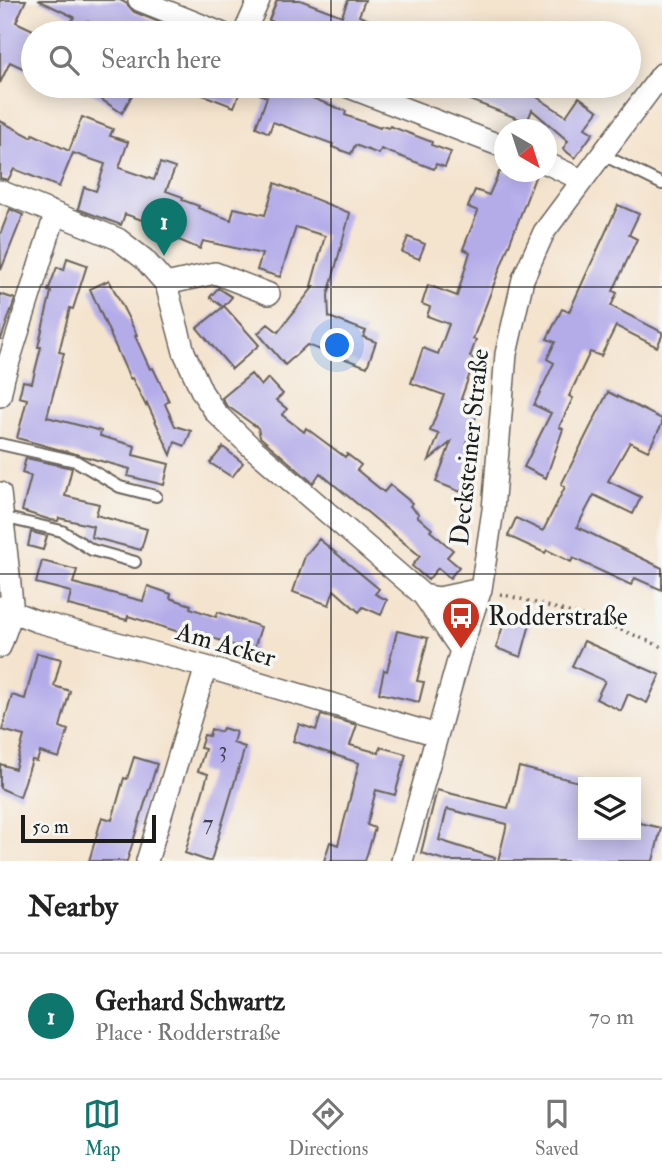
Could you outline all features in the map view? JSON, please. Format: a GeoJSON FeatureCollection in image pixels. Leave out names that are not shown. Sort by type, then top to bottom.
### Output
{"type":"FeatureCollection","features":[{"type":"Feature","properties":{"kind":"street"},"geometry":{"type":"LineString","coordinates":[[139,0],[191,21]]}},
{"type":"Feature","properties":{"kind":"street"},"geometry":{"type":"LineString","coordinates":[[249,21],[259,0]]}},
{"type":"Feature","properties":{"kind":"street","name":"Decksteiner Straße"},"geometry":{"type":"LineString","coordinates":[[402,861],[461,650],[481,589],[493,510],[506,354],[517,302],[531,256],[544,232],[662,74]]}},
{"type":"Feature","properties":{"kind":"street"},"geometry":{"type":"LineString","coordinates":[[377,98],[494,143]]}},
{"type":"Feature","properties":{"kind":"street"},"geometry":{"type":"LineString","coordinates":[[557,168],[582,180]]}},
{"type":"Feature","properties":{"kind":"street"},"geometry":{"type":"LineString","coordinates":[[0,191],[118,239],[144,259],[166,284],[184,352],[202,392],[216,413],[248,445],[423,595],[461,650]]}},
{"type":"Feature","properties":{"kind":"street"},"geometry":{"type":"LineString","coordinates":[[0,396],[55,215]]}},
{"type":"Feature","properties":{"kind":"street"},"geometry":{"type":"LineString","coordinates":[[166,284],[215,273],[269,295]]}},
{"type":"Feature","properties":{"kind":"street"},"geometry":{"type":"LineString","coordinates":[[0,493],[6,610],[0,647]]}},
{"type":"Feature","properties":{"kind":"street"},"geometry":{"type":"LineString","coordinates":[[423,595],[439,598],[481,589]]}},
{"type":"Feature","properties":{"kind":"street","name":"Am Acker"},"geometry":{"type":"LineString","coordinates":[[6,610],[437,735]]}},
{"type":"Feature","properties":{"kind":"street"},"geometry":{"type":"LineString","coordinates":[[147,861],[206,667]]}},
{"type":"Feature","properties":{"kind":"lane"},"geometry":{"type":"LineString","coordinates":[[601,154],[662,184]]}},
{"type":"Feature","properties":{"kind":"lane"},"geometry":{"type":"LineString","coordinates":[[0,444],[76,461],[120,487],[156,496]]}},
{"type":"Feature","properties":{"kind":"lane"},"geometry":{"type":"LineString","coordinates":[[2,517],[62,531],[92,550],[135,562]]}},
{"type":"Feature","properties":{"kind":"path"},"geometry":{"type":"LineString","coordinates":[[481,589],[555,607],[621,628],[662,646]]}},
{"type":"Feature","properties":{"kind":"building"},"geometry":{"type":"Polygon","coordinates":[[[0,0],[26,0],[16,22],[21,24],[21,67],[10,62],[0,83],[0,0]]]}},
{"type":"Feature","properties":{"kind":"building"},"geometry":{"type":"Polygon","coordinates":[[[38,0],[120,0],[134,12],[156,21],[72,21],[74,17],[38,0]]]}},
{"type":"Feature","properties":{"kind":"building"},"geometry":{"type":"Polygon","coordinates":[[[277,0],[300,0],[342,16],[348,0],[365,0],[359,16],[372,21],[271,21],[269,20],[277,0]]]}},
{"type":"Feature","properties":{"kind":"building"},"geometry":{"type":"Polygon","coordinates":[[[99,98],[130,98],[122,113],[99,98]]]}},
{"type":"Feature","properties":{"kind":"building"},"geometry":{"type":"Polygon","coordinates":[[[211,98],[238,98],[234,107],[211,98]]]}},
{"type":"Feature","properties":{"kind":"building"},"geometry":{"type":"Polygon","coordinates":[[[267,98],[312,98],[346,111],[345,115],[380,128],[390,126],[451,152],[445,167],[436,164],[434,169],[381,149],[379,154],[355,145],[351,154],[332,147],[333,144],[273,122],[269,133],[256,127],[267,98]]]}},
{"type":"Feature","properties":{"kind":"building"},"geometry":{"type":"Polygon","coordinates":[[[467,98],[538,98],[566,116],[580,98],[598,111],[585,128],[593,133],[575,158],[563,149],[568,141],[557,132],[557,119],[542,119],[532,110],[528,119],[519,119],[467,98]]]}},
{"type":"Feature","properties":{"kind":"building"},"geometry":{"type":"Polygon","coordinates":[[[82,117],[113,129],[110,136],[128,142],[119,168],[154,180],[160,163],[175,168],[166,191],[183,197],[182,200],[199,206],[198,208],[231,220],[234,208],[265,215],[275,183],[350,213],[328,295],[329,317],[366,331],[363,337],[376,342],[367,367],[307,345],[285,365],[258,333],[268,324],[278,332],[314,286],[311,286],[325,236],[296,227],[280,277],[257,270],[262,254],[203,241],[200,249],[160,232],[162,227],[125,214],[121,225],[78,209],[84,187],[96,191],[105,164],[73,153],[59,187],[14,169],[8,180],[0,178],[0,121],[31,137],[33,134],[69,151],[82,117]]]}},
{"type":"Feature","properties":{"kind":"building"},"geometry":{"type":"Polygon","coordinates":[[[495,182],[533,182],[473,339],[476,340],[470,357],[475,359],[461,399],[480,406],[466,443],[472,445],[464,476],[467,477],[461,492],[436,482],[451,442],[429,460],[439,434],[430,431],[444,395],[411,383],[423,348],[438,354],[449,324],[427,316],[430,307],[422,304],[428,285],[457,296],[470,252],[463,249],[478,211],[468,207],[475,190],[489,195],[495,182]]]}},
{"type":"Feature","properties":{"kind":"building"},"geometry":{"type":"Polygon","coordinates":[[[618,205],[639,214],[629,235],[637,239],[613,291],[617,293],[611,306],[662,332],[662,336],[657,347],[616,326],[601,356],[590,352],[569,396],[573,398],[559,427],[563,429],[546,478],[524,467],[551,413],[534,405],[554,363],[547,359],[555,342],[547,339],[562,309],[569,312],[618,205]]]}},
{"type":"Feature","properties":{"kind":"building"},"geometry":{"type":"Polygon","coordinates":[[[10,209],[23,215],[1,270],[0,235],[10,209]]]}},
{"type":"Feature","properties":{"kind":"building"},"geometry":{"type":"Polygon","coordinates":[[[408,237],[425,244],[419,259],[402,252],[408,237]]]}},
{"type":"Feature","properties":{"kind":"building"},"geometry":{"type":"Polygon","coordinates":[[[67,258],[87,265],[73,309],[70,308],[59,352],[64,353],[47,417],[101,431],[100,436],[135,446],[133,455],[169,464],[164,485],[128,476],[130,469],[17,438],[27,399],[19,397],[23,381],[32,383],[51,292],[48,291],[57,267],[64,270],[67,258]]]}},
{"type":"Feature","properties":{"kind":"building"},"geometry":{"type":"Polygon","coordinates":[[[109,280],[137,335],[135,336],[150,369],[153,368],[169,401],[165,404],[175,426],[191,431],[185,446],[175,442],[171,455],[147,403],[146,406],[132,378],[130,379],[90,289],[109,280]]]}},
{"type":"Feature","properties":{"kind":"building"},"geometry":{"type":"Polygon","coordinates":[[[218,288],[232,297],[224,306],[259,345],[232,369],[197,328],[223,307],[210,297],[218,288]]]}},
{"type":"Feature","properties":{"kind":"building"},"geometry":{"type":"Polygon","coordinates":[[[0,294],[15,299],[1,339],[0,339],[0,294]]]}},
{"type":"Feature","properties":{"kind":"building"},"geometry":{"type":"Polygon","coordinates":[[[251,374],[261,386],[268,378],[283,394],[276,400],[287,409],[282,415],[304,432],[306,428],[345,457],[347,454],[361,465],[357,470],[384,492],[390,485],[412,503],[410,506],[432,529],[430,531],[453,550],[447,557],[459,567],[450,578],[438,568],[428,580],[412,566],[420,556],[320,473],[313,483],[260,437],[258,428],[226,405],[222,398],[251,374]]]}},
{"type":"Feature","properties":{"kind":"building"},"geometry":{"type":"Polygon","coordinates":[[[608,392],[662,419],[662,424],[648,451],[630,442],[608,481],[641,497],[633,514],[594,495],[577,527],[662,568],[662,590],[635,578],[631,585],[573,558],[571,562],[508,536],[516,518],[543,531],[565,487],[561,485],[608,392]]]}},
{"type":"Feature","properties":{"kind":"building"},"geometry":{"type":"Polygon","coordinates":[[[223,447],[243,463],[232,477],[210,463],[223,447]]]}},
{"type":"Feature","properties":{"kind":"building"},"geometry":{"type":"Polygon","coordinates":[[[26,458],[72,468],[65,496],[99,504],[96,515],[147,529],[141,550],[91,537],[93,526],[59,518],[58,521],[51,520],[22,511],[31,476],[22,473],[26,458]]]}},
{"type":"Feature","properties":{"kind":"building"},"geometry":{"type":"Polygon","coordinates":[[[31,532],[47,536],[43,550],[28,546],[31,532]]]}},
{"type":"Feature","properties":{"kind":"building"},"geometry":{"type":"Polygon","coordinates":[[[319,539],[379,589],[375,594],[387,600],[381,615],[363,607],[359,612],[334,590],[329,605],[293,592],[305,556],[319,539]]]}},
{"type":"Feature","properties":{"kind":"building"},"geometry":{"type":"Polygon","coordinates":[[[42,561],[77,570],[73,583],[143,601],[148,586],[171,594],[170,598],[191,605],[190,608],[216,617],[218,612],[261,627],[253,652],[210,637],[208,641],[128,616],[127,620],[68,605],[71,592],[36,583],[42,561]]]}},
{"type":"Feature","properties":{"kind":"building"},"geometry":{"type":"Polygon","coordinates":[[[506,616],[530,624],[521,657],[496,648],[506,616]]]}},
{"type":"Feature","properties":{"kind":"building"},"geometry":{"type":"Polygon","coordinates":[[[397,631],[428,638],[417,681],[424,682],[419,702],[379,693],[397,631]]]}},
{"type":"Feature","properties":{"kind":"building"},"geometry":{"type":"Polygon","coordinates":[[[584,641],[660,675],[647,703],[628,694],[621,711],[596,699],[605,681],[572,666],[584,641]]]}},
{"type":"Feature","properties":{"kind":"building"},"geometry":{"type":"Polygon","coordinates":[[[37,653],[61,659],[54,686],[70,691],[60,727],[68,730],[59,758],[40,752],[37,761],[32,760],[20,797],[0,788],[0,764],[15,769],[24,736],[2,730],[12,695],[25,699],[37,653]]]}},
{"type":"Feature","properties":{"kind":"building"},"geometry":{"type":"Polygon","coordinates":[[[321,715],[357,725],[350,745],[379,753],[380,747],[406,754],[395,795],[376,790],[367,825],[375,828],[365,861],[324,861],[330,842],[338,845],[359,763],[293,741],[299,724],[316,730],[321,715]]]}},
{"type":"Feature","properties":{"kind":"building"},"geometry":{"type":"Polygon","coordinates":[[[223,728],[236,732],[233,743],[245,747],[211,861],[208,861],[185,853],[208,774],[198,771],[205,749],[200,748],[204,735],[209,736],[211,729],[221,732],[223,728]]]}},
{"type":"Feature","properties":{"kind":"building"},"geometry":{"type":"Polygon","coordinates":[[[134,757],[157,764],[127,861],[89,861],[102,817],[112,820],[124,778],[127,779],[134,757]]]}},
{"type":"Feature","properties":{"kind":"building"},"geometry":{"type":"Polygon","coordinates":[[[519,767],[578,782],[578,840],[641,840],[641,823],[661,828],[653,861],[498,861],[507,824],[447,809],[439,840],[495,858],[494,861],[448,861],[421,853],[437,790],[508,808],[519,767]]]}},
{"type":"Feature","properties":{"kind":"place","name":"Gerhard Schwartz"},"geometry":{"type":"Point","coordinates":[164,256]}},
{"type":"Feature","properties":{"kind":"place","name":"Rodderstraße"},"geometry":{"type":"Point","coordinates":[461,650]}}]}
